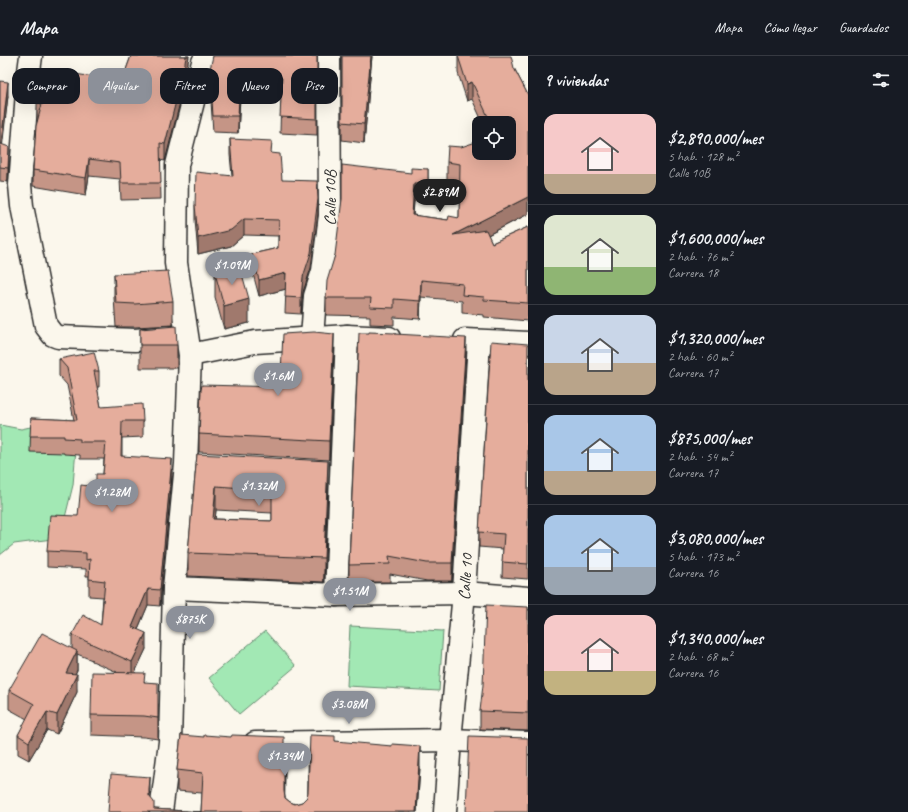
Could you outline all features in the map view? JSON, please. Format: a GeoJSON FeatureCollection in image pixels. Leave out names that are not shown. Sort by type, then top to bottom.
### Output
{"type":"FeatureCollection","features":[{"type":"Feature","properties":{"kind":"street"},"geometry":{"type":"LineString","coordinates":[[31,56],[20,185],[22,206],[46,326],[53,335],[58,337],[135,340],[188,346],[347,336],[409,338]]}},
{"type":"Feature","properties":{"kind":"street","name":"Calle 10B"},"geometry":{"type":"LineString","coordinates":[[312,338],[315,296],[323,271],[330,215],[329,56]]}},
{"type":"Feature","properties":{"kind":"street"},"geometry":{"type":"LineString","coordinates":[[161,812],[170,742],[174,588],[194,464],[188,346],[176,263],[177,164],[203,62]]}},
{"type":"Feature","properties":{"kind":"street"},"geometry":{"type":"LineString","coordinates":[[336,595],[347,336]]}},
{"type":"Feature","properties":{"kind":"street"},"geometry":{"type":"LineString","coordinates":[[448,340],[528,343]]}},
{"type":"Feature","properties":{"kind":"street","name":"Calle 10"},"geometry":{"type":"LineString","coordinates":[[445,812],[450,740],[464,593],[479,341]]}},
{"type":"Feature","properties":{"kind":"street"},"geometry":{"type":"LineString","coordinates":[[318,472],[341,473]]}},
{"type":"Feature","properties":{"kind":"street"},"geometry":{"type":"LineString","coordinates":[[174,588],[336,595],[464,593],[528,598]]}},
{"type":"Feature","properties":{"kind":"street"},"geometry":{"type":"LineString","coordinates":[[233,743],[450,740],[528,744]]}},
{"type":"Feature","properties":{"kind":"street"},"geometry":{"type":"LineString","coordinates":[[170,742],[193,742]]}},
{"type":"Feature","properties":{"kind":"street"},"geometry":{"type":"LineString","coordinates":[[296,812],[297,743]]}},
{"type":"Feature","properties":{"kind":"green space"},"geometry":{"type":"Polygon","coordinates":[[[68,419],[77,437],[73,485],[60,538],[14,544],[0,555],[0,425],[21,429],[68,419]]]}},
{"type":"Feature","properties":{"kind":"green space"},"geometry":{"type":"Polygon","coordinates":[[[350,626],[443,631],[439,691],[347,686],[350,626]]]}},
{"type":"Feature","properties":{"kind":"green space"},"geometry":{"type":"Polygon","coordinates":[[[265,631],[296,666],[239,714],[209,678],[265,631]]]}},
{"type":"Feature","properties":{"kind":"building"},"geometry":{"type":"Polygon","coordinates":[[[131,56],[186,56],[184,68],[160,68],[160,104],[175,104],[165,144],[160,143],[161,183],[121,183],[120,163],[89,159],[86,178],[33,170],[36,126],[42,104],[80,104],[80,75],[88,76],[88,104],[152,104],[152,68],[127,68],[131,56]]]}},
{"type":"Feature","properties":{"kind":"building"},"geometry":{"type":"Polygon","coordinates":[[[213,56],[317,56],[317,68],[291,68],[291,104],[317,104],[317,119],[280,117],[281,104],[283,104],[283,68],[227,68],[227,104],[239,104],[238,116],[213,116],[212,104],[219,104],[219,68],[210,68],[213,56]]]}},
{"type":"Feature","properties":{"kind":"building"},"geometry":{"type":"Polygon","coordinates":[[[342,56],[371,56],[364,124],[342,122],[342,56]]]}},
{"type":"Feature","properties":{"kind":"building"},"geometry":{"type":"Polygon","coordinates":[[[458,56],[511,56],[514,68],[528,95],[528,197],[453,235],[486,230],[492,243],[528,227],[528,303],[484,300],[484,297],[462,295],[463,284],[421,280],[420,301],[394,299],[394,308],[370,307],[371,298],[326,298],[327,281],[335,255],[342,199],[342,165],[411,173],[411,168],[428,169],[428,184],[414,184],[412,215],[448,220],[449,216],[459,218],[460,164],[447,162],[448,146],[461,147],[472,143],[472,160],[516,160],[516,116],[488,116],[472,82],[467,84],[458,56]]]}},
{"type":"Feature","properties":{"kind":"building"},"geometry":{"type":"Polygon","coordinates":[[[0,81],[8,82],[1,144],[9,147],[8,168],[0,167],[0,81]]]}},
{"type":"Feature","properties":{"kind":"building"},"geometry":{"type":"Polygon","coordinates":[[[230,139],[272,141],[271,153],[280,154],[282,180],[317,181],[318,199],[311,253],[303,277],[301,298],[285,297],[286,273],[259,280],[252,254],[278,248],[279,220],[244,219],[231,230],[198,238],[195,205],[196,172],[233,176],[230,139]]]}},
{"type":"Feature","properties":{"kind":"building"},"geometry":{"type":"Polygon","coordinates":[[[240,267],[249,299],[224,306],[215,273],[240,267]]]}},
{"type":"Feature","properties":{"kind":"building"},"geometry":{"type":"Polygon","coordinates":[[[168,271],[173,301],[135,304],[116,303],[114,274],[168,271]]]}},
{"type":"Feature","properties":{"kind":"building"},"geometry":{"type":"Polygon","coordinates":[[[176,326],[177,345],[140,345],[140,329],[176,326]]]}},
{"type":"Feature","properties":{"kind":"building"},"geometry":{"type":"Polygon","coordinates":[[[314,332],[334,334],[329,441],[199,434],[202,385],[282,387],[281,373],[283,334],[314,332]]]}},
{"type":"Feature","properties":{"kind":"building"},"geometry":{"type":"Polygon","coordinates":[[[369,332],[466,338],[452,563],[427,563],[389,556],[390,564],[349,565],[359,333],[369,332]]]}},
{"type":"Feature","properties":{"kind":"building"},"geometry":{"type":"Polygon","coordinates":[[[491,341],[528,344],[528,564],[502,562],[504,534],[479,532],[491,341]]]}},
{"type":"Feature","properties":{"kind":"building"},"geometry":{"type":"Polygon","coordinates":[[[94,352],[99,371],[94,371],[101,407],[142,404],[143,421],[122,421],[121,456],[172,459],[160,590],[148,589],[132,627],[146,633],[132,662],[72,635],[83,615],[101,625],[105,581],[89,579],[90,559],[86,560],[86,553],[47,551],[50,515],[78,516],[81,485],[96,487],[96,474],[103,474],[106,442],[80,442],[80,439],[64,438],[64,436],[30,436],[31,418],[77,420],[67,368],[59,359],[94,352]]]}},
{"type":"Feature","properties":{"kind":"building"},"geometry":{"type":"Polygon","coordinates":[[[197,454],[328,461],[324,558],[188,553],[197,454]],[[216,486],[213,519],[272,521],[272,490],[216,486]]]}},
{"type":"Feature","properties":{"kind":"building"},"geometry":{"type":"Polygon","coordinates":[[[486,605],[528,607],[528,713],[480,711],[483,685],[486,605]]]}},
{"type":"Feature","properties":{"kind":"building"},"geometry":{"type":"Polygon","coordinates":[[[42,633],[77,651],[66,673],[77,674],[57,715],[47,712],[29,742],[18,735],[34,704],[9,690],[42,633]]]}},
{"type":"Feature","properties":{"kind":"building"},"geometry":{"type":"Polygon","coordinates":[[[92,672],[145,673],[144,682],[158,683],[158,718],[144,716],[91,715],[92,672]]]}},
{"type":"Feature","properties":{"kind":"building"},"geometry":{"type":"Polygon","coordinates":[[[181,735],[204,737],[204,735],[231,737],[232,735],[284,737],[285,798],[295,804],[302,802],[307,797],[310,735],[335,736],[335,741],[392,746],[392,744],[420,746],[416,812],[201,812],[203,773],[177,770],[181,735]]]}},
{"type":"Feature","properties":{"kind":"building"},"geometry":{"type":"Polygon","coordinates":[[[469,736],[528,738],[528,812],[466,812],[469,736]]]}},
{"type":"Feature","properties":{"kind":"building"},"geometry":{"type":"Polygon","coordinates":[[[111,774],[150,777],[149,796],[154,802],[154,809],[201,812],[108,812],[111,774]]]}}]}
